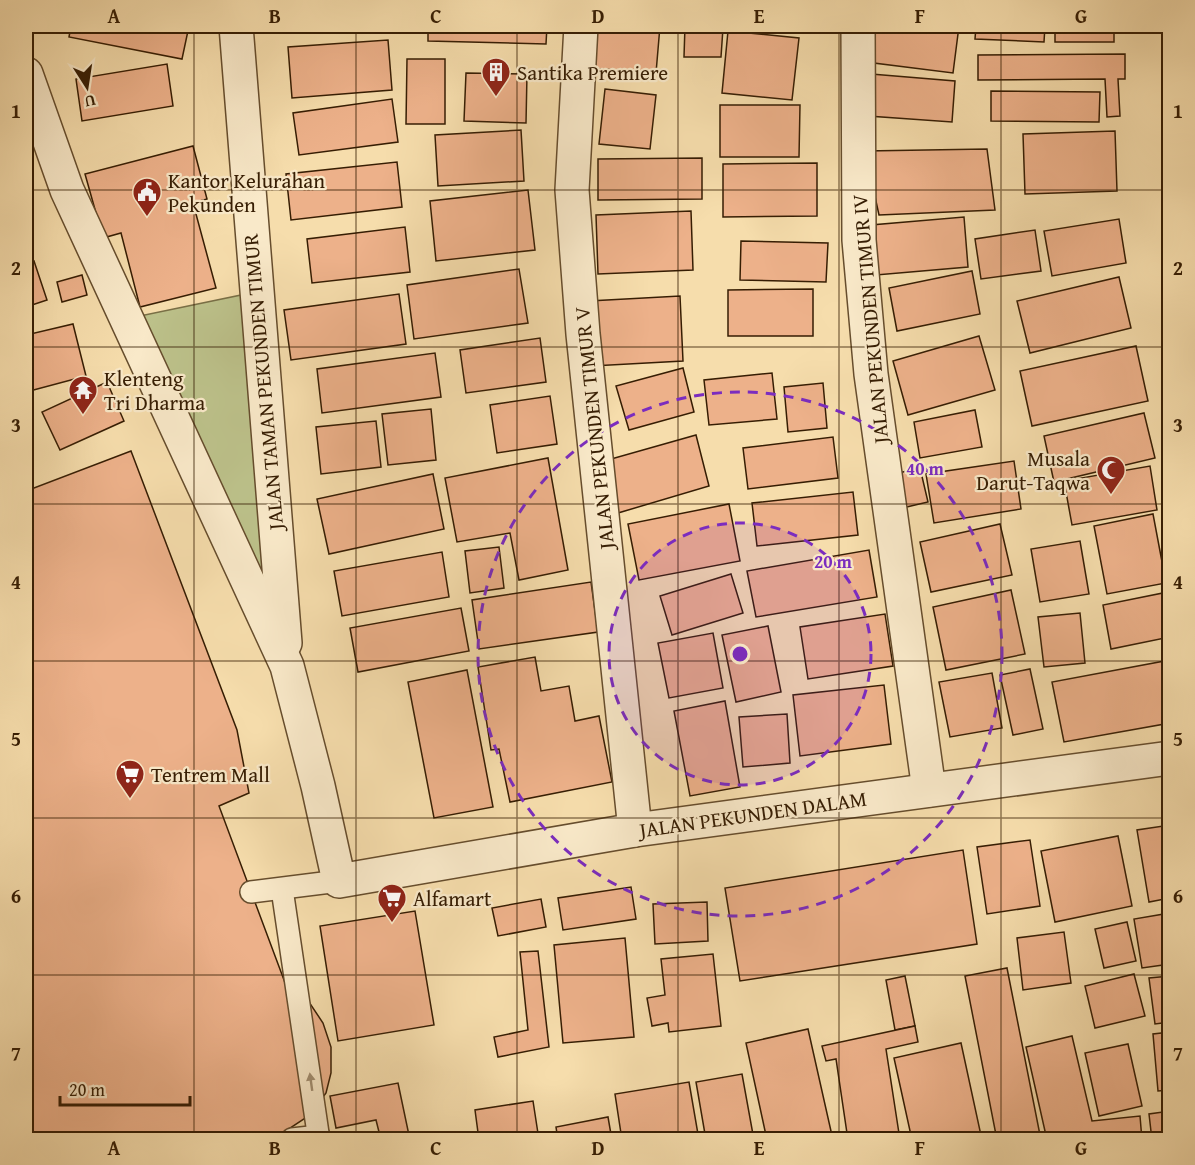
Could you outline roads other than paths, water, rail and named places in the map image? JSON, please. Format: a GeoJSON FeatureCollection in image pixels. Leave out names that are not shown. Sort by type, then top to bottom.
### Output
{"type":"FeatureCollection","features":[{"type":"Feature","properties":{"kind":"street","name":"JALAN TAMAN PEKUNDEN TIMUR"},"geometry":{"type":"LineString","coordinates":[[236,26],[287,666],[318,786],[339,881]]}},
{"type":"Feature","properties":{"kind":"street","name":"JALAN PEKUNDEN TIMUR V"},"geometry":{"type":"LineString","coordinates":[[580,26],[572,190],[583,334],[635,830]]}},
{"type":"Feature","properties":{"kind":"street","name":"JALAN PEKUNDEN TIMUR IV"},"geometry":{"type":"LineString","coordinates":[[858,26],[860,240],[870,363],[929,790]]}},
{"type":"Feature","properties":{"kind":"street","name":"JALAN TAMAN PEKUNDEN TIMUR"},"geometry":{"type":"LineString","coordinates":[[26,74],[67,190],[287,666]]}},
{"type":"Feature","properties":{"kind":"street","name":"JALAN PEKUNDEN DALAM"},"geometry":{"type":"LineString","coordinates":[[339,881],[635,830],[1170,758]]}},
{"type":"Feature","properties":{"kind":"lane"},"geometry":{"type":"LineString","coordinates":[[251,892],[339,881]]}},
{"type":"Feature","properties":{"kind":"lane"},"geometry":{"type":"LineString","coordinates":[[282,888],[319,1138],[292,1139]]}},
{"type":"Feature","properties":{"kind":"place","name":"Santika Premiere"},"geometry":{"type":"Point","coordinates":[496,98]}},
{"type":"Feature","properties":{"kind":"place","name":"Kantor Kelurahan Pekunden"},"geometry":{"type":"Point","coordinates":[147,218]}},
{"type":"Feature","properties":{"kind":"place","name":"Klenteng Tri Dharma"},"geometry":{"type":"Point","coordinates":[83,416]}},
{"type":"Feature","properties":{"kind":"place","name":"Musala Darut-Taqwa"},"geometry":{"type":"Point","coordinates":[1111,496]}},
{"type":"Feature","properties":{"kind":"place","name":"Tentrem Mall"},"geometry":{"type":"Point","coordinates":[130,800]}},
{"type":"Feature","properties":{"kind":"place","name":"Alfamart"},"geometry":{"type":"Point","coordinates":[392,924]}}]}
